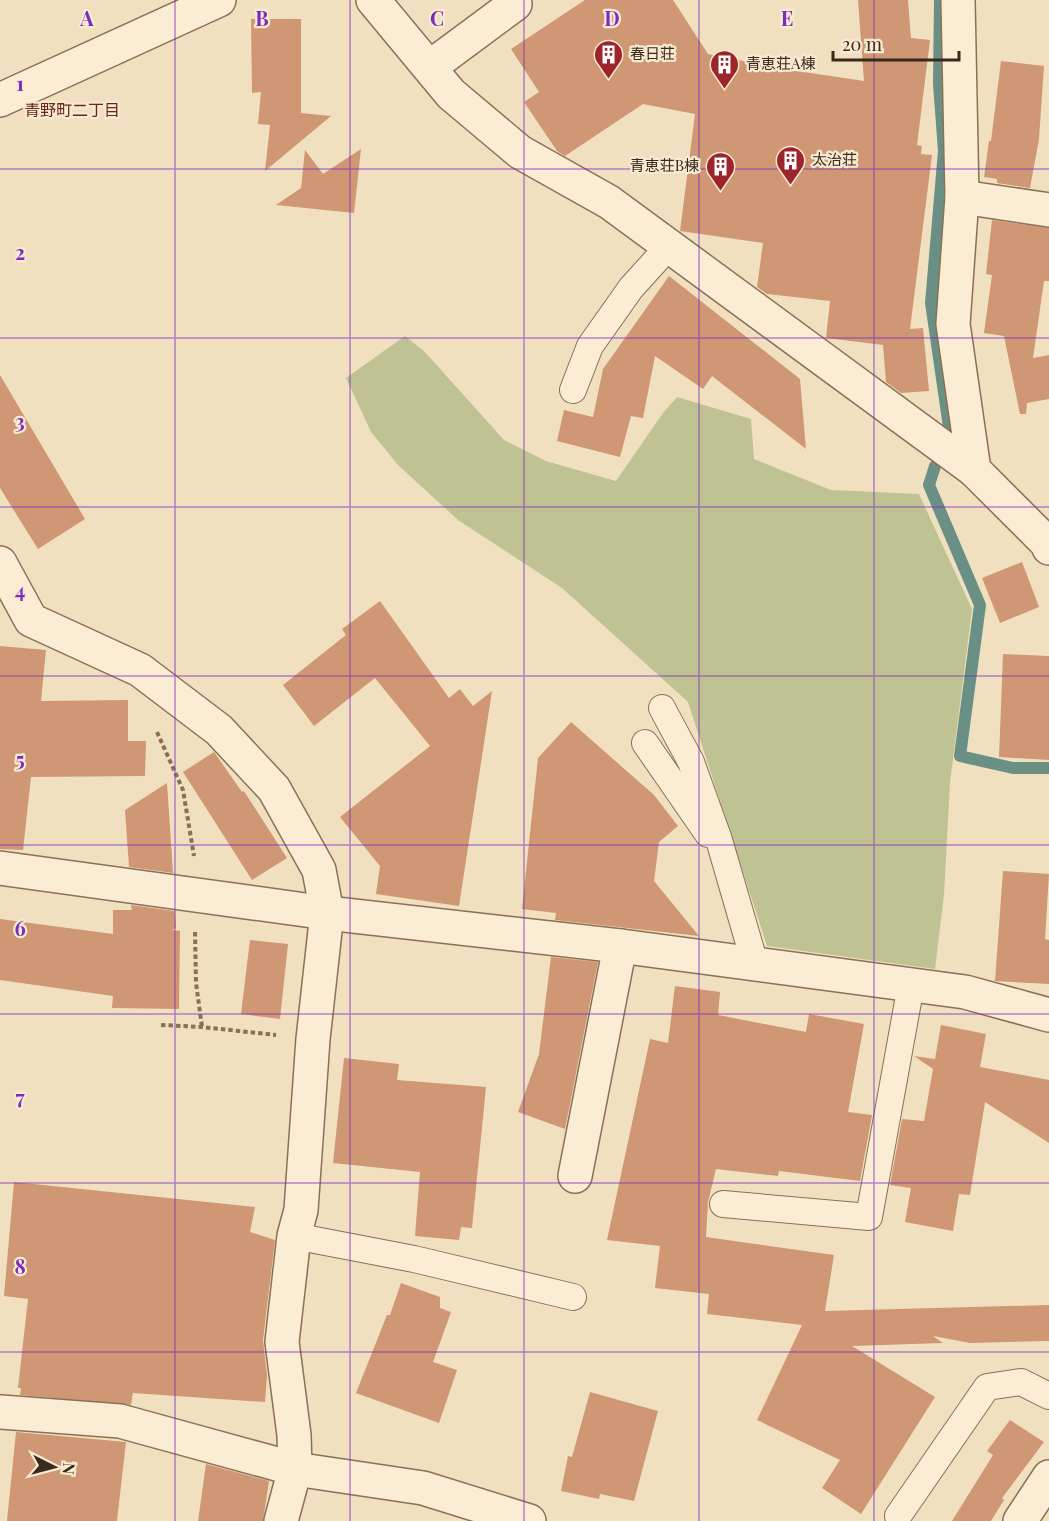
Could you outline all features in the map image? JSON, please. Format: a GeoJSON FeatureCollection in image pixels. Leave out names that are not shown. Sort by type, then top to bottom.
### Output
{"type":"FeatureCollection","features":[{"type":"Feature","properties":{"kind":"street"},"geometry":{"type":"LineString","coordinates":[[0,100],[219,0]]}},
{"type":"Feature","properties":{"kind":"street"},"geometry":{"type":"LineString","coordinates":[[373,0],[451,94],[520,152],[609,202],[974,470],[1047,543],[1049,548]]}},
{"type":"Feature","properties":{"kind":"street"},"geometry":{"type":"LineString","coordinates":[[430,67],[515,4],[512,0]]}},
{"type":"Feature","properties":{"kind":"street"},"geometry":{"type":"LineString","coordinates":[[958,0],[962,197],[953,324],[974,470]]}},
{"type":"Feature","properties":{"kind":"street"},"geometry":{"type":"LineString","coordinates":[[962,197],[1049,210]]}},
{"type":"Feature","properties":{"kind":"street"},"geometry":{"type":"LineString","coordinates":[[0,563],[31,620],[140,670],[219,730],[274,789],[319,870],[327,913],[313,1039],[301,1210],[294,1236],[282,1341],[294,1435],[295,1469],[281,1521]]}},
{"type":"Feature","properties":{"kind":"street"},"geometry":{"type":"LineString","coordinates":[[0,868],[327,913],[620,946],[965,992],[1049,1015]]}},
{"type":"Feature","properties":{"kind":"street"},"geometry":{"type":"LineString","coordinates":[[575,1176],[620,946]]}},
{"type":"Feature","properties":{"kind":"street"},"geometry":{"type":"LineString","coordinates":[[1,1412],[120,1421],[295,1469],[423,1488],[528,1521]]}},
{"type":"Feature","properties":{"kind":"street"},"geometry":{"type":"LineString","coordinates":[[1020,1521],[1049,1477]]}},
{"type":"Feature","properties":{"kind":"lane"},"geometry":{"type":"LineString","coordinates":[[573,390],[590,346],[631,288],[669,246]]}},
{"type":"Feature","properties":{"kind":"lane"},"geometry":{"type":"LineString","coordinates":[[662,708],[691,762],[721,849],[755,964]]}},
{"type":"Feature","properties":{"kind":"lane"},"geometry":{"type":"LineString","coordinates":[[645,743],[699,823],[721,849]]}},
{"type":"Feature","properties":{"kind":"lane"},"geometry":{"type":"LineString","coordinates":[[723,1204],[868,1217],[911,985]]}},
{"type":"Feature","properties":{"kind":"lane"},"geometry":{"type":"LineString","coordinates":[[294,1236],[414,1259],[573,1297]]}},
{"type":"Feature","properties":{"kind":"lane"},"geometry":{"type":"LineString","coordinates":[[898,1516],[987,1387],[1021,1382],[1049,1396]]}},
{"type":"Feature","properties":{"kind":"path"},"geometry":{"type":"LineString","coordinates":[[160,1025],[202,1027],[313,1039]]}},
{"type":"Feature","properties":{"kind":"green space"},"geometry":{"type":"Polygon","coordinates":[[[405,336],[424,351],[504,440],[546,461],[616,481],[663,413],[677,397],[751,419],[754,459],[831,490],[919,494],[972,609],[950,783],[944,895],[935,969],[767,946],[688,702],[562,588],[458,520],[398,465],[371,432],[346,378],[405,336]]]}},
{"type":"Feature","properties":{"kind":"building"},"geometry":{"type":"Polygon","coordinates":[[[585,0],[673,0],[708,54],[777,68],[864,81],[858,0],[908,0],[911,38],[930,40],[917,145],[922,146],[921,154],[932,155],[910,329],[923,328],[929,391],[901,393],[886,382],[883,345],[826,338],[830,301],[767,294],[757,287],[763,243],[680,231],[695,114],[643,104],[565,156],[557,151],[524,102],[539,92],[511,49],[585,0]]]}},
{"type":"Feature","properties":{"kind":"building"},"geometry":{"type":"Polygon","coordinates":[[[251,19],[301,19],[301,113],[331,116],[265,171],[270,125],[258,124],[261,92],[252,93],[251,19]]]}},
{"type":"Feature","properties":{"kind":"building"},"geometry":{"type":"Polygon","coordinates":[[[1001,61],[1044,66],[1039,139],[1030,188],[997,183],[997,179],[984,177],[1001,61]]]}},
{"type":"Feature","properties":{"kind":"building"},"geometry":{"type":"Polygon","coordinates":[[[361,149],[354,213],[276,205],[301,188],[305,150],[323,174],[361,149]]]}},
{"type":"Feature","properties":{"kind":"building"},"geometry":{"type":"Polygon","coordinates":[[[992,220],[1049,228],[1049,281],[1044,281],[1033,358],[1049,355],[1049,399],[1027,403],[1026,414],[1020,414],[1004,336],[984,333],[992,275],[986,274],[992,220]]]}},
{"type":"Feature","properties":{"kind":"building"},"geometry":{"type":"Polygon","coordinates":[[[669,276],[800,379],[806,449],[712,376],[703,389],[655,356],[643,418],[631,416],[620,457],[557,441],[564,410],[593,417],[603,369],[669,276]]]}},
{"type":"Feature","properties":{"kind":"building"},"geometry":{"type":"Polygon","coordinates":[[[0,375],[85,519],[38,549],[0,488],[0,375]]]}},
{"type":"Feature","properties":{"kind":"building"},"geometry":{"type":"Polygon","coordinates":[[[1022,562],[1039,607],[1000,623],[982,578],[1022,562]]]}},
{"type":"Feature","properties":{"kind":"building"},"geometry":{"type":"Polygon","coordinates":[[[380,601],[449,698],[460,689],[473,706],[492,691],[459,906],[376,894],[380,866],[340,817],[430,746],[375,678],[314,726],[283,685],[346,635],[342,629],[380,601]]]}},
{"type":"Feature","properties":{"kind":"building"},"geometry":{"type":"Polygon","coordinates":[[[0,646],[46,650],[41,701],[128,700],[128,741],[146,741],[145,776],[31,777],[23,850],[0,849],[0,646]]]}},
{"type":"Feature","properties":{"kind":"building"},"geometry":{"type":"Polygon","coordinates":[[[1003,654],[1049,656],[1049,760],[999,757],[1003,654]]]}},
{"type":"Feature","properties":{"kind":"building"},"geometry":{"type":"Polygon","coordinates":[[[571,722],[654,795],[678,826],[659,842],[654,881],[699,936],[555,920],[556,913],[522,909],[538,758],[571,722]]]}},
{"type":"Feature","properties":{"kind":"building"},"geometry":{"type":"Polygon","coordinates":[[[214,752],[242,792],[244,791],[287,858],[252,880],[183,772],[214,752]]]}},
{"type":"Feature","properties":{"kind":"building"},"geometry":{"type":"Polygon","coordinates":[[[167,783],[173,873],[129,867],[125,810],[167,783]]]}},
{"type":"Feature","properties":{"kind":"building"},"geometry":{"type":"Polygon","coordinates":[[[1003,871],[1049,874],[1045,939],[1049,940],[1049,984],[995,981],[1003,871]]]}},
{"type":"Feature","properties":{"kind":"building"},"geometry":{"type":"Polygon","coordinates":[[[131,905],[175,911],[176,928],[172,930],[180,931],[179,1009],[112,1008],[113,996],[0,980],[0,919],[113,934],[113,910],[132,910],[131,905]]]}},
{"type":"Feature","properties":{"kind":"building"},"geometry":{"type":"Polygon","coordinates":[[[250,940],[288,944],[280,1019],[241,1014],[250,940]]]}},
{"type":"Feature","properties":{"kind":"building"},"geometry":{"type":"Polygon","coordinates":[[[551,957],[598,962],[565,1129],[518,1112],[539,1054],[551,957]]]}},
{"type":"Feature","properties":{"kind":"building"},"geometry":{"type":"Polygon","coordinates":[[[675,986],[720,992],[718,1015],[806,1032],[809,1014],[864,1024],[848,1112],[872,1115],[860,1181],[779,1171],[778,1176],[716,1169],[708,1202],[706,1237],[834,1255],[825,1311],[1049,1305],[1049,1341],[970,1343],[933,1336],[943,1343],[852,1346],[935,1397],[861,1514],[822,1488],[840,1460],[757,1420],[802,1325],[707,1314],[709,1294],[655,1288],[660,1246],[607,1240],[650,1039],[668,1043],[675,986]]]}},
{"type":"Feature","properties":{"kind":"building"},"geometry":{"type":"Polygon","coordinates":[[[941,1025],[986,1034],[980,1067],[1049,1080],[1049,1143],[985,1102],[970,1195],[959,1194],[953,1231],[905,1222],[911,1188],[890,1185],[902,1119],[924,1121],[933,1069],[914,1056],[935,1059],[941,1025]]]}},
{"type":"Feature","properties":{"kind":"building"},"geometry":{"type":"Polygon","coordinates":[[[344,1058],[399,1064],[397,1080],[486,1087],[472,1228],[461,1227],[459,1240],[415,1236],[420,1172],[333,1163],[344,1058]]]}},
{"type":"Feature","properties":{"kind":"building"},"geometry":{"type":"Polygon","coordinates":[[[14,1182],[255,1207],[250,1232],[275,1240],[263,1340],[267,1375],[265,1402],[133,1393],[131,1405],[20,1395],[21,1388],[18,1388],[28,1299],[4,1296],[14,1182]]]}},
{"type":"Feature","properties":{"kind":"building"},"geometry":{"type":"Polygon","coordinates":[[[401,1283],[440,1297],[440,1308],[451,1312],[433,1362],[457,1370],[439,1423],[356,1393],[387,1315],[390,1315],[401,1283]]]}},
{"type":"Feature","properties":{"kind":"building"},"geometry":{"type":"Polygon","coordinates":[[[590,1392],[658,1411],[634,1501],[600,1494],[599,1499],[561,1491],[568,1456],[572,1457],[590,1392]]]}},
{"type":"Feature","properties":{"kind":"building"},"geometry":{"type":"Polygon","coordinates":[[[1010,1420],[1044,1442],[1002,1498],[1004,1500],[991,1521],[952,1521],[993,1455],[987,1451],[1010,1420]]]}},
{"type":"Feature","properties":{"kind":"building"},"geometry":{"type":"Polygon","coordinates":[[[16,1432],[126,1442],[117,1521],[7,1521],[16,1432]]]}},
{"type":"Feature","properties":{"kind":"building"},"geometry":{"type":"Polygon","coordinates":[[[206,1464],[269,1481],[263,1521],[198,1521],[206,1464]]]}},
{"type":"Feature","properties":{"kind":"waterway"},"geometry":{"type":"LineString","coordinates":[[940,0],[939,84],[944,151],[931,303],[949,427]]}},
{"type":"Feature","properties":{"kind":"waterway"},"geometry":{"type":"LineString","coordinates":[[935,466],[929,485],[980,605],[960,756],[1013,768],[1049,768]]}},
{"type":"Feature","properties":{"kind":"place","name":"春日荘"},"geometry":{"type":"Point","coordinates":[609,80]}},
{"type":"Feature","properties":{"kind":"place","name":"青恵荘A棟"},"geometry":{"type":"Point","coordinates":[725,90]}},
{"type":"Feature","properties":{"kind":"place","name":"太治荘"},"geometry":{"type":"Point","coordinates":[791,186]}},
{"type":"Feature","properties":{"kind":"place","name":"青恵荘B棟"},"geometry":{"type":"Point","coordinates":[720,192]}},
{"type":"Feature","properties":{"kind":"district","name":"青野町二丁目"},"geometry":{"type":"Point","coordinates":[72,110]}}]}
